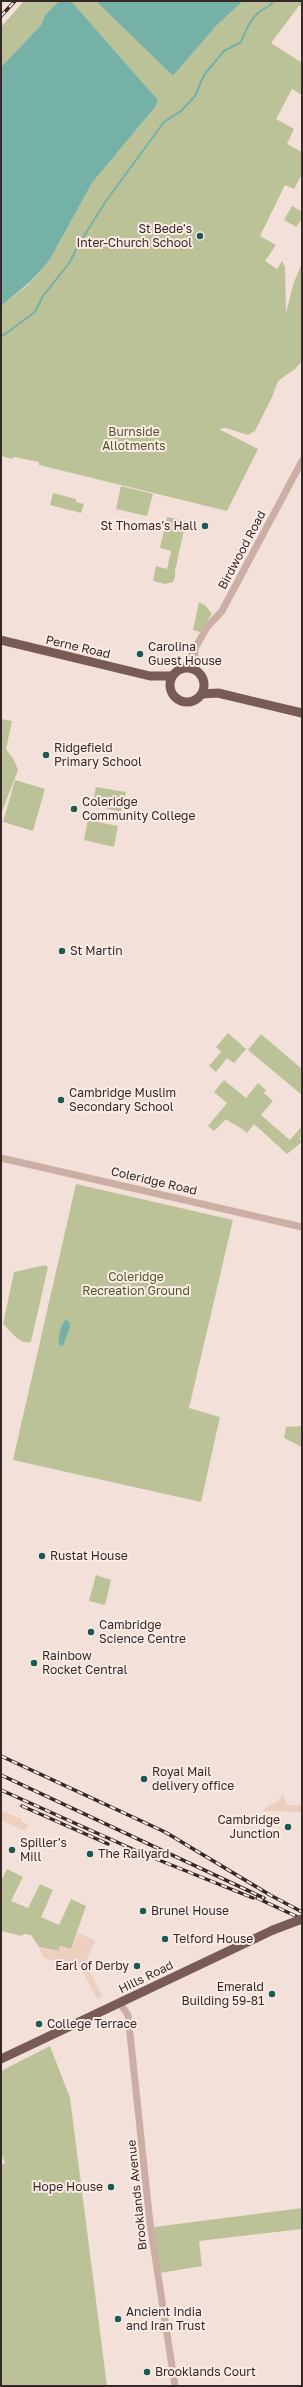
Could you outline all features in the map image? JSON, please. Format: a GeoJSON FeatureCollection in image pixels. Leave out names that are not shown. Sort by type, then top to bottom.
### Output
{"type":"FeatureCollection","features":[{"type":"Feature","properties":{"kind":"main road","name":"Perne Road"},"geometry":{"type":"LineString","coordinates":[[1,640],[150,676],[172,676]]}},
{"type":"Feature","properties":{"kind":"main road"},"geometry":{"type":"LineString","coordinates":[[169,686],[172,676],[184,668],[194,669]]}},
{"type":"Feature","properties":{"kind":"main road","name":"Perne Road"},"geometry":{"type":"LineString","coordinates":[[194,669],[201,675],[204,684],[218,693]]}},
{"type":"Feature","properties":{"kind":"main road","name":"Perne Road"},"geometry":{"type":"LineString","coordinates":[[150,676],[169,686],[173,696],[183,702],[194,701],[202,694],[218,693],[302,713]]}},
{"type":"Feature","properties":{"kind":"main road"},"geometry":{"type":"LineString","coordinates":[[202,694],[204,684]]}},
{"type":"Feature","properties":{"kind":"main road","name":"Hills Road"},"geometry":{"type":"LineString","coordinates":[[1,2059],[273,1930],[302,1918]]}},
{"type":"Feature","properties":{"kind":"street","name":"Birdwood Road"},"geometry":{"type":"LineString","coordinates":[[184,668],[207,627],[222,611],[302,461]]}},
{"type":"Feature","properties":{"kind":"street","name":"Birdwood Road"},"geometry":{"type":"LineString","coordinates":[[194,669],[196,647]]}},
{"type":"Feature","properties":{"kind":"street","name":"Coleridge Road"},"geometry":{"type":"LineString","coordinates":[[1,1158],[302,1228]]}},
{"type":"Feature","properties":{"kind":"street","name":"Brooklands Avenue"},"geometry":{"type":"LineString","coordinates":[[120,2003],[128,2015],[150,2223],[175,2386]]}},
{"type":"Feature","properties":{"kind":"green space"},"geometry":{"type":"Polygon","coordinates":[[[24,1],[59,1],[45,15],[41,25],[1,67],[1,27],[24,1]]]}},
{"type":"Feature","properties":{"kind":"green space","name":"Burnside Allotments"},"geometry":{"type":"Polygon","coordinates":[[[71,1],[98,2],[173,76],[216,26],[243,1],[302,1],[302,6],[299,6],[271,43],[302,63],[302,95],[292,89],[276,119],[294,129],[287,144],[302,152],[302,174],[294,189],[285,185],[260,236],[276,245],[265,261],[277,269],[282,261],[285,267],[286,313],[294,282],[302,263],[302,361],[295,369],[278,381],[272,397],[255,431],[248,435],[226,428],[219,429],[258,449],[227,511],[39,465],[39,462],[14,457],[12,459],[1,456],[1,306],[29,284],[49,261],[92,183],[156,106],[158,100],[71,1]]]}},
{"type":"Feature","properties":{"kind":"green space"},"geometry":{"type":"Polygon","coordinates":[[[292,206],[301,211],[302,209],[302,219],[296,227],[284,220],[292,206]]]}},
{"type":"Feature","properties":{"kind":"green space"},"geometry":{"type":"Polygon","coordinates":[[[121,486],[153,494],[147,516],[116,509],[121,486]]]}},
{"type":"Feature","properties":{"kind":"green space"},"geometry":{"type":"Polygon","coordinates":[[[53,493],[76,499],[76,502],[84,504],[81,513],[50,505],[53,493]]]}},
{"type":"Feature","properties":{"kind":"green space"},"geometry":{"type":"Polygon","coordinates":[[[167,517],[186,521],[175,577],[173,582],[165,584],[153,581],[156,566],[167,569],[171,551],[160,548],[167,517]]]}},
{"type":"Feature","properties":{"kind":"green space"},"geometry":{"type":"Polygon","coordinates":[[[199,602],[206,606],[212,614],[200,632],[193,630],[199,602]]]}},
{"type":"Feature","properties":{"kind":"green space"},"geometry":{"type":"Polygon","coordinates":[[[1,719],[12,721],[6,749],[14,760],[18,770],[1,814],[1,719]]]}},
{"type":"Feature","properties":{"kind":"green space"},"geometry":{"type":"Polygon","coordinates":[[[15,780],[45,789],[33,831],[3,822],[15,780]]]}},
{"type":"Feature","properties":{"kind":"green space"},"geometry":{"type":"Polygon","coordinates":[[[96,787],[126,792],[121,812],[92,805],[96,787]]]}},
{"type":"Feature","properties":{"kind":"green space"},"geometry":{"type":"Polygon","coordinates":[[[88,820],[118,826],[114,847],[84,840],[88,820]]]}},
{"type":"Feature","properties":{"kind":"green space"},"geometry":{"type":"Polygon","coordinates":[[[228,1033],[246,1049],[234,1063],[227,1058],[216,1072],[209,1066],[221,1052],[216,1047],[228,1033]]]}},
{"type":"Feature","properties":{"kind":"green space"},"geometry":{"type":"Polygon","coordinates":[[[261,1034],[302,1069],[302,1095],[248,1050],[261,1034]]]}},
{"type":"Feature","properties":{"kind":"green space"},"geometry":{"type":"Polygon","coordinates":[[[224,1080],[246,1098],[258,1083],[266,1090],[264,1093],[273,1101],[261,1115],[290,1140],[302,1126],[300,1139],[302,1142],[287,1154],[254,1124],[247,1133],[226,1119],[214,1131],[208,1126],[227,1103],[214,1092],[224,1080]]]}},
{"type":"Feature","properties":{"kind":"green space","name":"Coleridge Recreation Ground"},"geometry":{"type":"Polygon","coordinates":[[[76,1184],[233,1220],[189,1408],[220,1417],[201,1502],[13,1460],[76,1184]]]}},
{"type":"Feature","properties":{"kind":"green space"},"geometry":{"type":"Polygon","coordinates":[[[45,1265],[48,1267],[31,1342],[23,1341],[16,1337],[3,1324],[14,1272],[45,1265]]]}},
{"type":"Feature","properties":{"kind":"green space"},"geometry":{"type":"Polygon","coordinates":[[[302,1426],[302,1447],[284,1438],[286,1427],[302,1426]]]}},
{"type":"Feature","properties":{"kind":"green space"},"geometry":{"type":"Polygon","coordinates":[[[96,1575],[111,1580],[105,1605],[89,1601],[96,1575]]]}},
{"type":"Feature","properties":{"kind":"green space"},"geometry":{"type":"Polygon","coordinates":[[[7,1869],[23,1877],[11,1901],[28,1908],[40,1884],[53,1890],[41,1917],[59,1925],[71,1899],[86,1906],[71,1949],[60,1946],[59,1951],[39,1947],[31,1935],[24,1934],[22,1936],[1,1931],[1,1881],[7,1869]]]}},
{"type":"Feature","properties":{"kind":"green space"},"geometry":{"type":"Polygon","coordinates":[[[50,2046],[70,2098],[107,2386],[1,2386],[1,2165],[5,2163],[1,2152],[1,2071],[50,2046]]]}},
{"type":"Feature","properties":{"kind":"green space"},"geometry":{"type":"Polygon","coordinates":[[[302,2208],[302,2229],[199,2241],[202,2266],[160,2273],[154,2227],[302,2208]]]}},
{"type":"Feature","properties":{"kind":"shaded area"},"geometry":{"type":"Polygon","coordinates":[[[283,1794],[287,1805],[302,1805],[302,1812],[264,1811],[266,1807],[277,1802],[283,1794]]]}},
{"type":"Feature","properties":{"kind":"shaded area"},"geometry":{"type":"Polygon","coordinates":[[[2,1811],[22,1819],[21,1821],[29,1825],[25,1831],[1,1820],[2,1811]]]}},
{"type":"Feature","properties":{"kind":"shaded area"},"geometry":{"type":"Polygon","coordinates":[[[78,1932],[95,1941],[87,1959],[88,1968],[102,1996],[97,1999],[83,1972],[75,1966],[43,1957],[39,1948],[59,1951],[60,1946],[71,1949],[78,1932]]]}},
{"type":"Feature","properties":{"kind":"water"},"geometry":{"type":"Polygon","coordinates":[[[59,1],[71,1],[158,100],[156,106],[92,183],[49,261],[30,282],[1,306],[1,67],[41,25],[45,15],[59,1]]]}},
{"type":"Feature","properties":{"kind":"water"},"geometry":{"type":"Polygon","coordinates":[[[96,1],[243,1],[216,26],[173,76],[96,1]]]}},
{"type":"Feature","properties":{"kind":"water"},"geometry":{"type":"Polygon","coordinates":[[[65,1320],[69,1321],[70,1327],[63,1346],[59,1345],[59,1339],[65,1320]]]}},
{"type":"Feature","properties":{"kind":"waterway"},"geometry":{"type":"LineString","coordinates":[[1,337],[35,312],[43,296],[70,262],[77,247],[106,201],[164,122],[181,111],[195,96],[204,75],[224,51],[241,42],[254,17],[274,1]]}},
{"type":"Feature","properties":{"kind":"railway"},"geometry":{"type":"LineString","coordinates":[[1,16],[15,1]]}},
{"type":"Feature","properties":{"kind":"railway"},"geometry":{"type":"LineString","coordinates":[[1,1756],[165,1832],[270,1895],[302,1912]]}},
{"type":"Feature","properties":{"kind":"railway"},"geometry":{"type":"LineString","coordinates":[[1,1775],[264,1898]]}},
{"type":"Feature","properties":{"kind":"railway"},"geometry":{"type":"LineString","coordinates":[[1,1790],[139,1852],[253,1898]]}},
{"type":"Feature","properties":{"kind":"railway"},"geometry":{"type":"LineString","coordinates":[[22,1806],[108,1844]]}},
{"type":"Feature","properties":{"kind":"railway"},"geometry":{"type":"LineString","coordinates":[[257,1898],[302,1919]]}},
{"type":"Feature","properties":{"kind":"place","name":"St Bede's Inter-Church School"},"geometry":{"type":"Point","coordinates":[200,236]}},
{"type":"Feature","properties":{"kind":"place","name":"St Thomas's Hall"},"geometry":{"type":"Point","coordinates":[205,526]}},
{"type":"Feature","properties":{"kind":"place","name":"Carolina Guest House"},"geometry":{"type":"Point","coordinates":[140,654]}},
{"type":"Feature","properties":{"kind":"place","name":"Ridgefield Primary School"},"geometry":{"type":"Point","coordinates":[46,755]}},
{"type":"Feature","properties":{"kind":"place","name":"Coleridge Community College"},"geometry":{"type":"Point","coordinates":[74,809]}},
{"type":"Feature","properties":{"kind":"place","name":"St Martin"},"geometry":{"type":"Point","coordinates":[62,951]}},
{"type":"Feature","properties":{"kind":"place","name":"Cambridge Muslim Secondary School"},"geometry":{"type":"Point","coordinates":[61,1100]}},
{"type":"Feature","properties":{"kind":"place","name":"Rustat House"},"geometry":{"type":"Point","coordinates":[42,1556]}},
{"type":"Feature","properties":{"kind":"place","name":"Cambridge Science Centre"},"geometry":{"type":"Point","coordinates":[91,1632]}},
{"type":"Feature","properties":{"kind":"place","name":"Rainbow Rocket Central"},"geometry":{"type":"Point","coordinates":[34,1663]}},
{"type":"Feature","properties":{"kind":"place","name":"Royal Mail delivery office"},"geometry":{"type":"Point","coordinates":[144,1779]}},
{"type":"Feature","properties":{"kind":"place","name":"Cambridge Junction"},"geometry":{"type":"Point","coordinates":[288,1827]}},
{"type":"Feature","properties":{"kind":"place","name":"Spiller's Mill"},"geometry":{"type":"Point","coordinates":[12,1850]}},
{"type":"Feature","properties":{"kind":"place","name":"The Railyard"},"geometry":{"type":"Point","coordinates":[90,1854]}},
{"type":"Feature","properties":{"kind":"place","name":"Brunel House"},"geometry":{"type":"Point","coordinates":[143,1911]}},
{"type":"Feature","properties":{"kind":"place","name":"Telford House"},"geometry":{"type":"Point","coordinates":[165,1939]}},
{"type":"Feature","properties":{"kind":"place","name":"Earl of Derby"},"geometry":{"type":"Point","coordinates":[137,1966]}},
{"type":"Feature","properties":{"kind":"place","name":"Emerald Building 59-81"},"geometry":{"type":"Point","coordinates":[272,1994]}},
{"type":"Feature","properties":{"kind":"place","name":"College Terrace"},"geometry":{"type":"Point","coordinates":[39,2024]}},
{"type":"Feature","properties":{"kind":"place","name":"Hope House"},"geometry":{"type":"Point","coordinates":[111,2187]}},
{"type":"Feature","properties":{"kind":"place","name":"Ancient India and Iran Trust"},"geometry":{"type":"Point","coordinates":[118,2319]}},
{"type":"Feature","properties":{"kind":"place","name":"Brooklands Court"},"geometry":{"type":"Point","coordinates":[147,2372]}}]}
